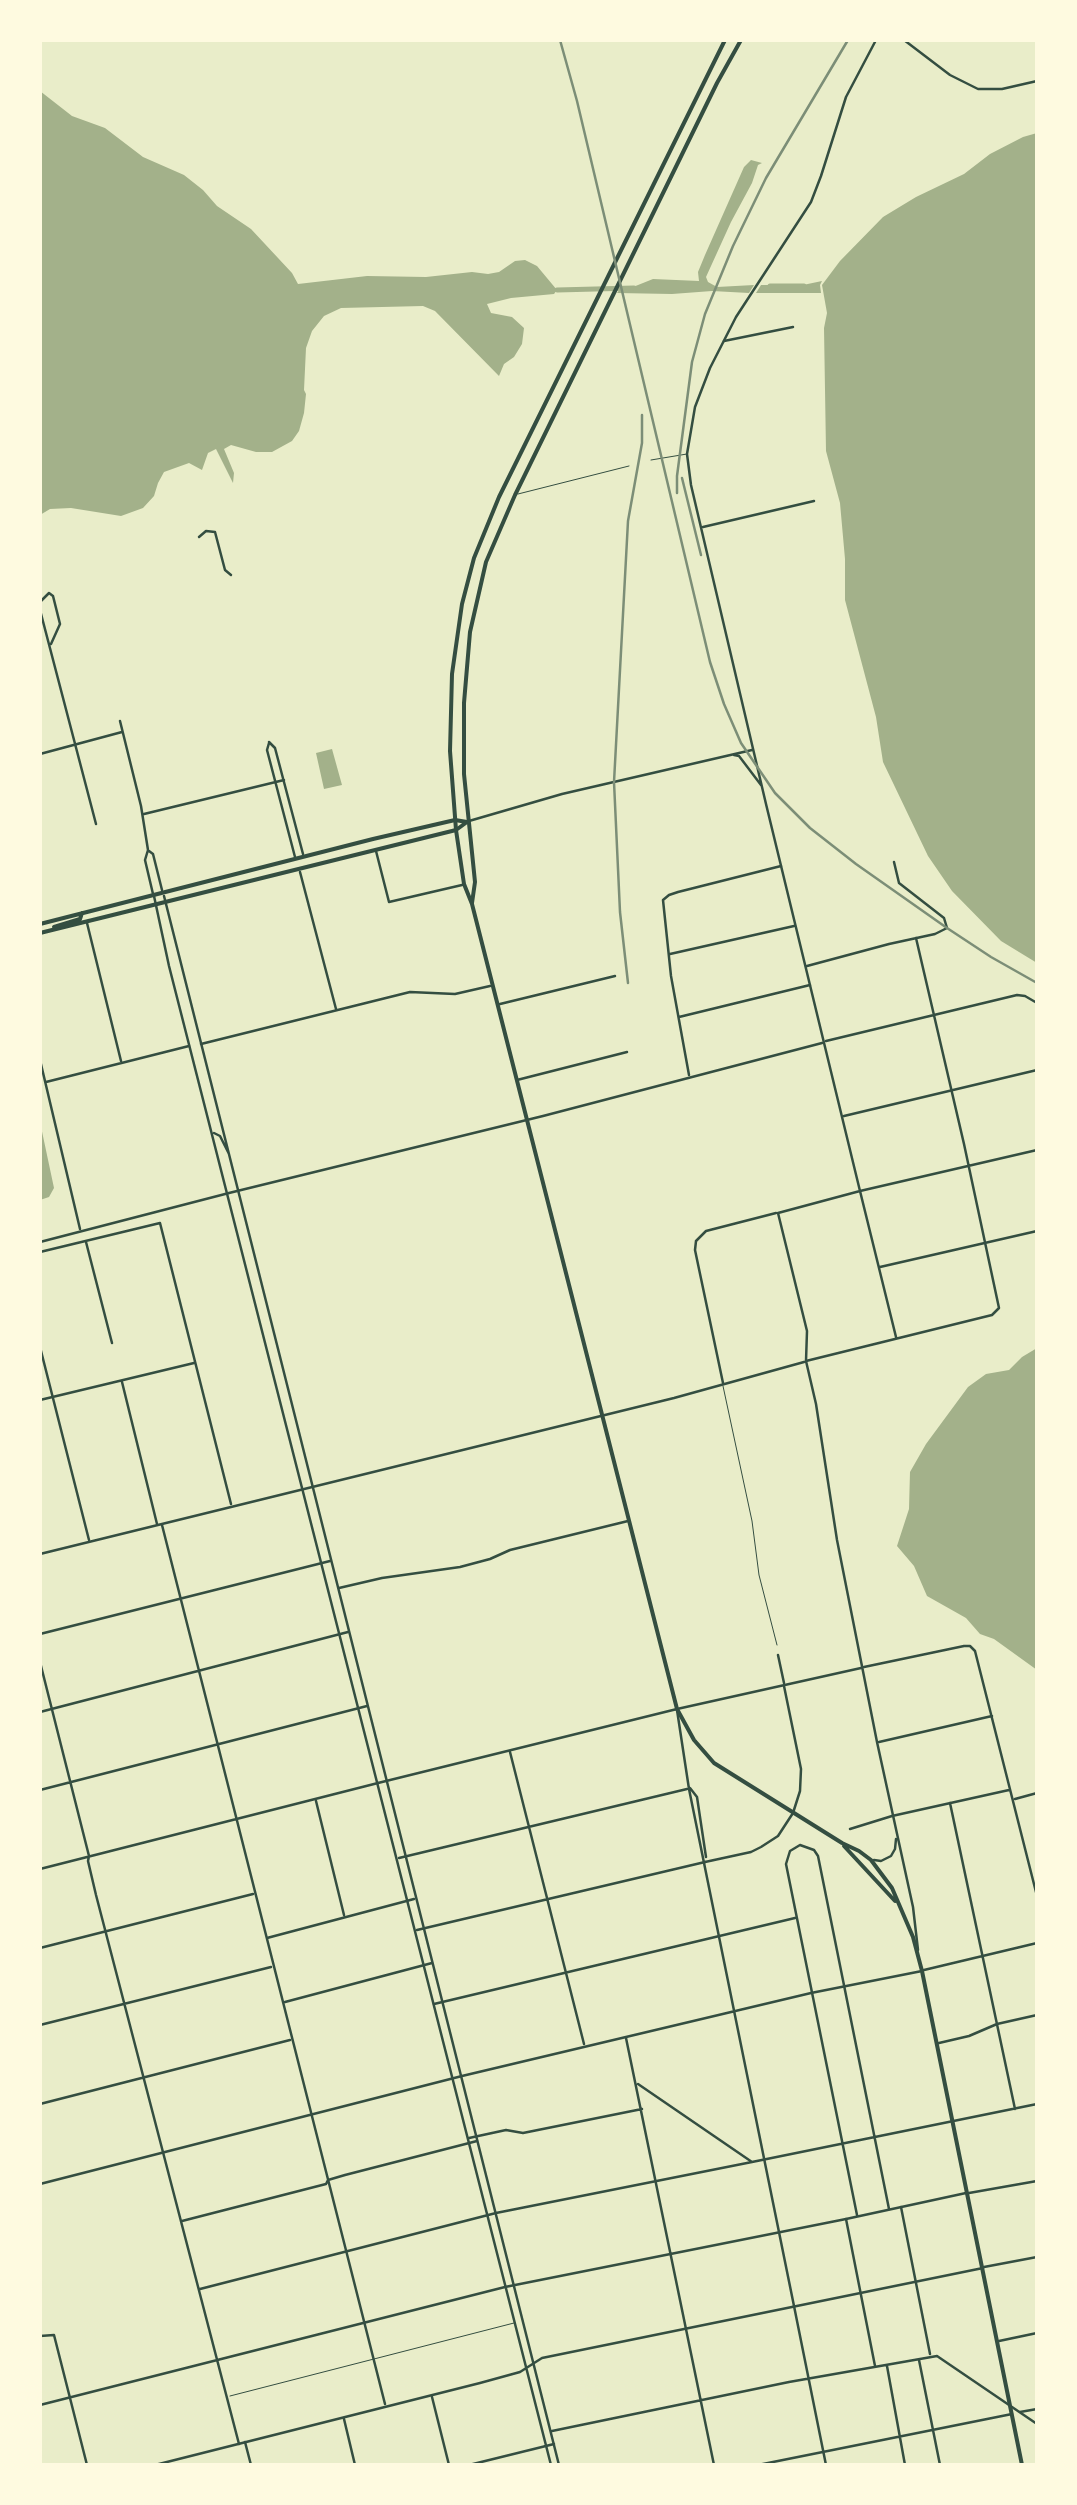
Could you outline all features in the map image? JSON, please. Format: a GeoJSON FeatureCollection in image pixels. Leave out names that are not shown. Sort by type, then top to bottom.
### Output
{"type":"FeatureCollection","features":[{"type":"Feature","properties":{"kind":"main road"},"geometry":{"type":"LineString","coordinates":[[725,40],[490,517],[467,582],[454,652],[451,700],[450,763],[456,830],[464,884],[677,1709],[694,1740],[714,1763],[860,1851],[892,1888],[922,1970],[1022,2465]]}},
{"type":"Feature","properties":{"kind":"main road"},"geometry":{"type":"LineString","coordinates":[[472,904],[474,882],[463,740],[465,678],[470,632],[486,562],[515,495],[741,40]]}},
{"type":"Feature","properties":{"kind":"main road"},"geometry":{"type":"LineString","coordinates":[[40,928],[50,921],[153,894],[455,820],[468,822]]}},
{"type":"Feature","properties":{"kind":"main road"},"geometry":{"type":"LineString","coordinates":[[40,928],[51,931],[156,905],[456,830],[468,822]]}},
{"type":"Feature","properties":{"kind":"main road"},"geometry":{"type":"LineString","coordinates":[[51,931],[80,919],[82,913]]}},
{"type":"Feature","properties":{"kind":"main road"},"geometry":{"type":"LineString","coordinates":[[842,1842],[899,1904]]}},
{"type":"Feature","properties":{"kind":"street"},"geometry":{"type":"LineString","coordinates":[[876,40],[846,97],[810,202],[723,342],[697,402],[687,454],[780,866],[896,1338]]}},
{"type":"Feature","properties":{"kind":"street"},"geometry":{"type":"LineString","coordinates":[[904,40],[945,72],[978,89],[1002,89],[1037,81]]}},
{"type":"Feature","properties":{"kind":"street"},"geometry":{"type":"LineString","coordinates":[[723,342],[794,327]]}},
{"type":"Feature","properties":{"kind":"street"},"geometry":{"type":"LineString","coordinates":[[702,527],[814,501]]}},
{"type":"Feature","properties":{"kind":"street"},"geometry":{"type":"LineString","coordinates":[[198,537],[206,531],[215,532],[231,576]]}},
{"type":"Feature","properties":{"kind":"street"},"geometry":{"type":"LineString","coordinates":[[40,602],[52,594],[60,621],[50,646]]}},
{"type":"Feature","properties":{"kind":"street"},"geometry":{"type":"LineString","coordinates":[[40,610],[96,824]]}},
{"type":"Feature","properties":{"kind":"street"},"geometry":{"type":"LineString","coordinates":[[120,721],[142,815],[153,894],[190,1046],[551,2465]]}},
{"type":"Feature","properties":{"kind":"street"},"geometry":{"type":"LineString","coordinates":[[40,754],[123,730]]}},
{"type":"Feature","properties":{"kind":"street"},"geometry":{"type":"LineString","coordinates":[[295,859],[267,750],[269,742],[275,748],[304,857]]}},
{"type":"Feature","properties":{"kind":"street"},"geometry":{"type":"LineString","coordinates":[[468,822],[562,794],[754,749]]}},
{"type":"Feature","properties":{"kind":"street"},"geometry":{"type":"LineString","coordinates":[[732,754],[739,756],[762,788]]}},
{"type":"Feature","properties":{"kind":"street"},"geometry":{"type":"LineString","coordinates":[[142,815],[284,780]]}},
{"type":"Feature","properties":{"kind":"street"},"geometry":{"type":"LineString","coordinates":[[148,850],[153,854],[163,892],[560,2465]]}},
{"type":"Feature","properties":{"kind":"street"},"geometry":{"type":"LineString","coordinates":[[376,850],[389,902],[464,884]]}},
{"type":"Feature","properties":{"kind":"street"},"geometry":{"type":"LineString","coordinates":[[806,966],[947,928],[947,922],[899,883],[894,862]]}},
{"type":"Feature","properties":{"kind":"street"},"geometry":{"type":"LineString","coordinates":[[690,1076],[668,955],[664,900],[678,892],[780,866]]}},
{"type":"Feature","properties":{"kind":"street"},"geometry":{"type":"LineString","coordinates":[[300,869],[336,1011]]}},
{"type":"Feature","properties":{"kind":"street"},"geometry":{"type":"LineString","coordinates":[[87,922],[122,1063]]}},
{"type":"Feature","properties":{"kind":"street"},"geometry":{"type":"LineString","coordinates":[[668,955],[796,926]]}},
{"type":"Feature","properties":{"kind":"street"},"geometry":{"type":"LineString","coordinates":[[40,1554],[674,1398],[992,1315],[998,1310],[985,1242],[916,938]]}},
{"type":"Feature","properties":{"kind":"street"},"geometry":{"type":"LineString","coordinates":[[496,1005],[615,976]]}},
{"type":"Feature","properties":{"kind":"street"},"geometry":{"type":"LineString","coordinates":[[201,1044],[410,992],[454,994],[492,985]]}},
{"type":"Feature","properties":{"kind":"street"},"geometry":{"type":"LineString","coordinates":[[678,1018],[810,985]]}},
{"type":"Feature","properties":{"kind":"street"},"geometry":{"type":"LineString","coordinates":[[40,1242],[934,1014],[1013,996],[1025,996],[1037,1003]]}},
{"type":"Feature","properties":{"kind":"street"},"geometry":{"type":"LineString","coordinates":[[45,1082],[190,1046]]}},
{"type":"Feature","properties":{"kind":"street"},"geometry":{"type":"LineString","coordinates":[[516,1080],[627,1052]]}},
{"type":"Feature","properties":{"kind":"street"},"geometry":{"type":"LineString","coordinates":[[40,1060],[81,1232]]}},
{"type":"Feature","properties":{"kind":"street"},"geometry":{"type":"LineString","coordinates":[[842,1116],[1037,1070]]}},
{"type":"Feature","properties":{"kind":"street"},"geometry":{"type":"LineString","coordinates":[[212,1132],[220,1136],[230,1156]]}},
{"type":"Feature","properties":{"kind":"street"},"geometry":{"type":"LineString","coordinates":[[723,1383],[695,1250],[697,1238],[706,1231],[1037,1150]]}},
{"type":"Feature","properties":{"kind":"street"},"geometry":{"type":"LineString","coordinates":[[778,1212],[807,1331],[806,1362],[837,1540],[916,1924],[918,1953]]}},
{"type":"Feature","properties":{"kind":"street"},"geometry":{"type":"LineString","coordinates":[[40,1252],[160,1223],[231,1506]]}},
{"type":"Feature","properties":{"kind":"street"},"geometry":{"type":"LineString","coordinates":[[878,1268],[1037,1230]]}},
{"type":"Feature","properties":{"kind":"street"},"geometry":{"type":"LineString","coordinates":[[86,1241],[112,1343]]}},
{"type":"Feature","properties":{"kind":"street"},"geometry":{"type":"LineString","coordinates":[[40,1347],[89,1542]]}},
{"type":"Feature","properties":{"kind":"street"},"geometry":{"type":"LineString","coordinates":[[40,1400],[195,1362]]}},
{"type":"Feature","properties":{"kind":"street"},"geometry":{"type":"LineString","coordinates":[[122,1380],[386,2407]]}},
{"type":"Feature","properties":{"kind":"street"},"geometry":{"type":"LineString","coordinates":[[338,1588],[487,1560],[629,1520]]}},
{"type":"Feature","properties":{"kind":"street"},"geometry":{"type":"LineString","coordinates":[[40,1634],[332,1560]]}},
{"type":"Feature","properties":{"kind":"street"},"geometry":{"type":"LineString","coordinates":[[40,1712],[350,1632]]}},
{"type":"Feature","properties":{"kind":"street"},"geometry":{"type":"LineString","coordinates":[[40,1869],[677,1709],[970,1646],[975,1651],[1029,1852],[1037,1896]]}},
{"type":"Feature","properties":{"kind":"street"},"geometry":{"type":"LineString","coordinates":[[415,1931],[743,1854],[778,1836],[793,1813],[800,1792],[801,1769],[778,1655]]}},
{"type":"Feature","properties":{"kind":"street"},"geometry":{"type":"LineString","coordinates":[[40,1662],[239,2444]]}},
{"type":"Feature","properties":{"kind":"street"},"geometry":{"type":"LineString","coordinates":[[40,1790],[368,1706]]}},
{"type":"Feature","properties":{"kind":"street"},"geometry":{"type":"LineString","coordinates":[[677,1709],[689,1788],[826,2465]]}},
{"type":"Feature","properties":{"kind":"street"},"geometry":{"type":"LineString","coordinates":[[877,1742],[992,1716]]}},
{"type":"Feature","properties":{"kind":"street"},"geometry":{"type":"LineString","coordinates":[[509,1750],[584,2047]]}},
{"type":"Feature","properties":{"kind":"street"},"geometry":{"type":"LineString","coordinates":[[397,1859],[689,1788]]}},
{"type":"Feature","properties":{"kind":"street"},"geometry":{"type":"LineString","coordinates":[[850,1828],[1011,1790]]}},
{"type":"Feature","properties":{"kind":"street"},"geometry":{"type":"LineString","coordinates":[[1013,1799],[1037,1793]]}},
{"type":"Feature","properties":{"kind":"street"},"geometry":{"type":"LineString","coordinates":[[316,1798],[344,1916]]}},
{"type":"Feature","properties":{"kind":"street"},"geometry":{"type":"LineString","coordinates":[[950,1803],[1015,2109]]}},
{"type":"Feature","properties":{"kind":"street"},"geometry":{"type":"LineString","coordinates":[[871,1860],[881,1861],[890,1856],[896,1849],[896,1832]]}},
{"type":"Feature","properties":{"kind":"street"},"geometry":{"type":"LineString","coordinates":[[857,2216],[786,1864],[787,1854],[800,1845],[811,1848],[818,1856],[889,2210]]}},
{"type":"Feature","properties":{"kind":"street"},"geometry":{"type":"LineString","coordinates":[[40,1948],[254,1893]]}},
{"type":"Feature","properties":{"kind":"street"},"geometry":{"type":"LineString","coordinates":[[266,1939],[418,1898]]}},
{"type":"Feature","properties":{"kind":"street"},"geometry":{"type":"LineString","coordinates":[[434,2004],[796,1918]]}},
{"type":"Feature","properties":{"kind":"street"},"geometry":{"type":"LineString","coordinates":[[40,2184],[452,2078],[1037,1943]]}},
{"type":"Feature","properties":{"kind":"street"},"geometry":{"type":"LineString","coordinates":[[282,2003],[434,1963]]}},
{"type":"Feature","properties":{"kind":"street"},"geometry":{"type":"LineString","coordinates":[[40,2024],[273,1966]]}},
{"type":"Feature","properties":{"kind":"street"},"geometry":{"type":"LineString","coordinates":[[937,2043],[1037,2015]]}},
{"type":"Feature","properties":{"kind":"street"},"geometry":{"type":"LineString","coordinates":[[626,2037],[714,2465]]}},
{"type":"Feature","properties":{"kind":"street"},"geometry":{"type":"LineString","coordinates":[[40,2104],[292,2040]]}},
{"type":"Feature","properties":{"kind":"street"},"geometry":{"type":"LineString","coordinates":[[637,2083],[752,2162]]}},
{"type":"Feature","properties":{"kind":"street"},"geometry":{"type":"LineString","coordinates":[[199,2289],[496,2213],[1037,2104]]}},
{"type":"Feature","properties":{"kind":"street"},"geometry":{"type":"LineString","coordinates":[[181,2222],[506,2130],[524,2132],[642,2109]]}},
{"type":"Feature","properties":{"kind":"street"},"geometry":{"type":"LineString","coordinates":[[40,2405],[505,2288],[1037,2181]]}},
{"type":"Feature","properties":{"kind":"street"},"geometry":{"type":"LineString","coordinates":[[901,2207],[930,2356]]}},
{"type":"Feature","properties":{"kind":"street"},"geometry":{"type":"LineString","coordinates":[[846,2218],[875,2366]]}},
{"type":"Feature","properties":{"kind":"street"},"geometry":{"type":"LineString","coordinates":[[154,2465],[432,2395],[526,2368],[542,2358],[1037,2257]]}},
{"type":"Feature","properties":{"kind":"street"},"geometry":{"type":"LineString","coordinates":[[997,2341],[1037,2333]]}},
{"type":"Feature","properties":{"kind":"street"},"geometry":{"type":"LineString","coordinates":[[40,2336],[54,2335],[87,2465]]}},
{"type":"Feature","properties":{"kind":"street"},"geometry":{"type":"LineString","coordinates":[[551,2431],[930,2356],[941,2357],[1037,2424]]}},
{"type":"Feature","properties":{"kind":"street"},"geometry":{"type":"LineString","coordinates":[[918,2358],[940,2465]]}},
{"type":"Feature","properties":{"kind":"street"},"geometry":{"type":"LineString","coordinates":[[886,2364],[905,2465]]}},
{"type":"Feature","properties":{"kind":"street"},"geometry":{"type":"LineString","coordinates":[[432,2395],[450,2465]]}},
{"type":"Feature","properties":{"kind":"street"},"geometry":{"type":"LineString","coordinates":[[758,2465],[1037,2409]]}},
{"type":"Feature","properties":{"kind":"street"},"geometry":{"type":"LineString","coordinates":[[343,2418],[355,2465]]}},
{"type":"Feature","properties":{"kind":"street"},"geometry":{"type":"LineString","coordinates":[[246,2442],[251,2465]]}},
{"type":"Feature","properties":{"kind":"street"},"geometry":{"type":"LineString","coordinates":[[470,2465],[554,2444]]}},
{"type":"Feature","properties":{"kind":"lane"},"geometry":{"type":"LineString","coordinates":[[651,460],[687,454]]}},
{"type":"Feature","properties":{"kind":"lane"},"geometry":{"type":"LineString","coordinates":[[515,495],[629,466]]}},
{"type":"Feature","properties":{"kind":"lane"},"geometry":{"type":"LineString","coordinates":[[723,1383],[776,1645]]}},
{"type":"Feature","properties":{"kind":"lane"},"geometry":{"type":"LineString","coordinates":[[226,2397],[514,2322]]}},
{"type":"Feature","properties":{"kind":"shaded area"},"geometry":{"type":"Polygon","coordinates":[[[40,91],[72,116],[105,128],[143,157],[184,175],[217,206],[251,229],[298,284],[367,276],[488,274],[525,260],[537,266],[557,290],[554,294],[487,304],[491,313],[512,317],[524,328],[522,344],[499,376],[435,311],[423,306],[341,308],[324,316],[312,331],[306,348],[306,394],[299,431],[292,441],[272,452],[231,445],[224,449],[234,473],[233,483],[216,449],[208,453],[202,470],[189,463],[164,472],[154,496],[143,508],[121,516],[71,508],[50,509],[40,515],[40,91]]]}},
{"type":"Feature","properties":{"kind":"shaded area"},"geometry":{"type":"Polygon","coordinates":[[[1037,133],[1037,963],[1001,941],[952,891],[928,856],[883,762],[876,717],[845,600],[840,503],[826,451],[827,313],[822,285],[883,217],[964,174],[990,154],[1037,133]]]}},
{"type":"Feature","properties":{"kind":"shaded area"},"geometry":{"type":"Polygon","coordinates":[[[751,160],[762,163],[706,277],[717,287],[754,285],[749,293],[617,293],[653,279],[699,281],[705,255],[744,167],[751,160]]]}},
{"type":"Feature","properties":{"kind":"shaded area"},"geometry":{"type":"Polygon","coordinates":[[[822,281],[821,293],[756,293],[761,285],[822,281]]]}},
{"type":"Feature","properties":{"kind":"shaded area"},"geometry":{"type":"Polygon","coordinates":[[[332,749],[342,785],[324,789],[316,753],[332,749]]]}},
{"type":"Feature","properties":{"kind":"shaded area"},"geometry":{"type":"Polygon","coordinates":[[[40,1122],[54,1188],[49,1197],[40,1200],[40,1122]]]}},
{"type":"Feature","properties":{"kind":"shaded area"},"geometry":{"type":"Polygon","coordinates":[[[1037,1348],[1037,1670],[994,1639],[980,1634],[966,1618],[927,1596],[914,1566],[897,1546],[909,1509],[910,1472],[926,1444],[968,1387],[986,1374],[1009,1370],[1037,1348]]]}},
{"type":"Feature","properties":{"kind":"waterway"},"geometry":{"type":"LineString","coordinates":[[770,286],[804,286]]}},
{"type":"Feature","properties":{"kind":"waterway"},"geometry":{"type":"LineString","coordinates":[[557,290],[634,288]]}},
{"type":"Feature","properties":{"kind":"railway"},"geometry":{"type":"LineString","coordinates":[[560,40],[710,662],[741,743],[775,793],[810,828],[947,928],[1037,983]]}},
{"type":"Feature","properties":{"kind":"railway"},"geometry":{"type":"LineString","coordinates":[[677,493],[692,362],[705,314],[766,178],[848,40]]}},
{"type":"Feature","properties":{"kind":"railway"},"geometry":{"type":"LineString","coordinates":[[628,983],[620,912],[614,782],[628,521],[642,443],[642,415]]}},
{"type":"Feature","properties":{"kind":"railway"},"geometry":{"type":"LineString","coordinates":[[682,478],[701,555]]}}]}
